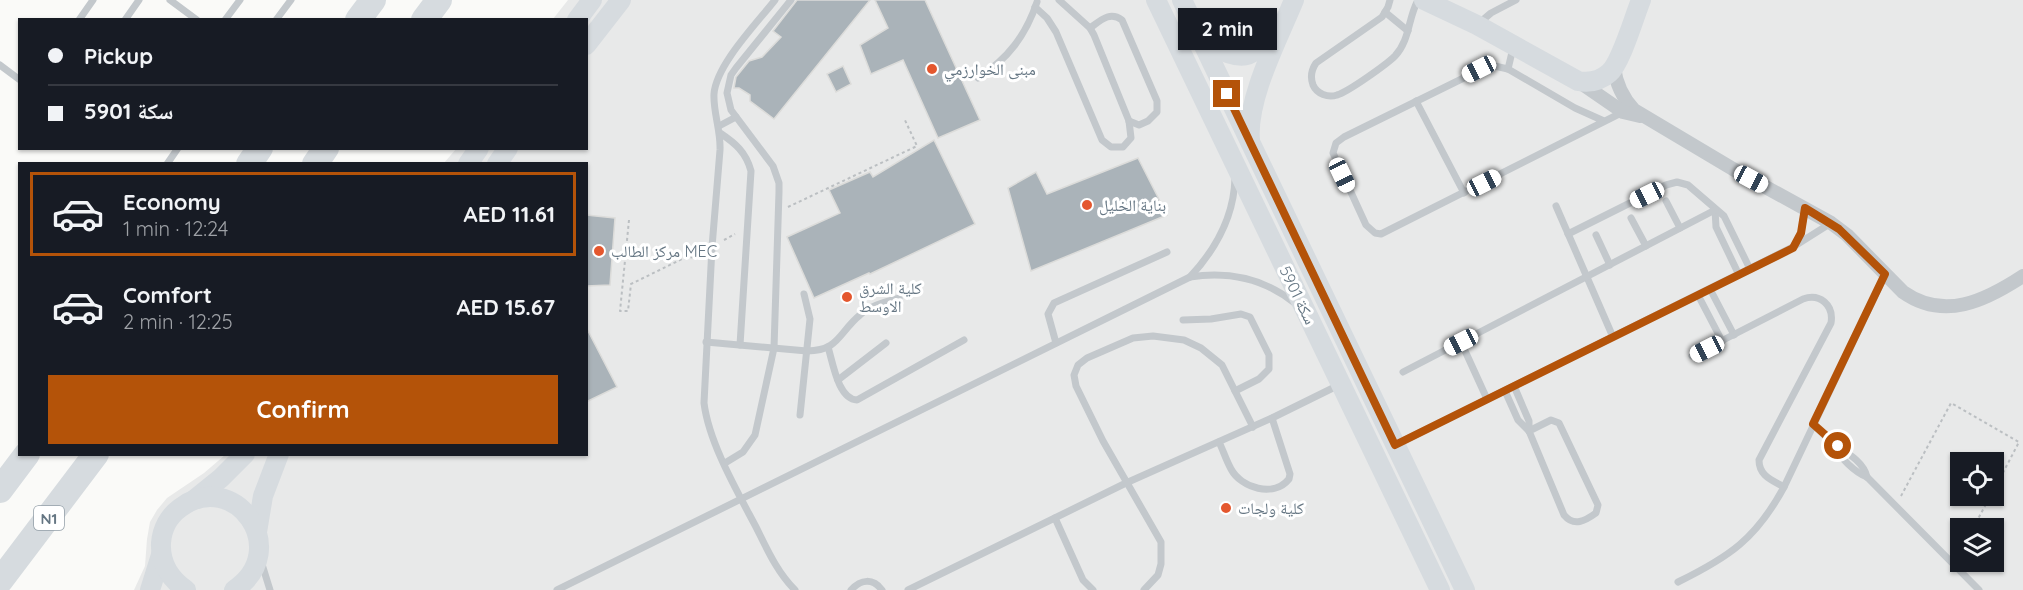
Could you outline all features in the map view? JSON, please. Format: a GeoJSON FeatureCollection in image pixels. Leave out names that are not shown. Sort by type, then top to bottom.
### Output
{"type":"FeatureCollection","features":[{"type":"Feature","properties":{"kind":"highway"},"geometry":{"type":"LineString","coordinates":[[360,18],[373,0]]}},
{"type":"Feature","properties":{"kind":"highway"},"geometry":{"type":"LineString","coordinates":[[426,18],[439,0]]}},
{"type":"Feature","properties":{"kind":"highway"},"geometry":{"type":"LineString","coordinates":[[0,490],[26,456]]}},
{"type":"Feature","properties":{"kind":"highway","name":"N1"},"geometry":{"type":"LineString","coordinates":[[0,581],[94,456]]}},
{"type":"Feature","properties":{"kind":"street"},"geometry":{"type":"LineString","coordinates":[[578,18],[592,0]]}},
{"type":"Feature","properties":{"kind":"street"},"geometry":{"type":"LineString","coordinates":[[588,42],[621,0]]}},
{"type":"Feature","properties":{"kind":"street","name":"سكة 5901"},"geometry":{"type":"LineString","coordinates":[[1156,0],[1440,590]]}},
{"type":"Feature","properties":{"kind":"street","name":"سكة 5901"},"geometry":{"type":"LineString","coordinates":[[1182,0],[1465,590]]}},
{"type":"Feature","properties":{"kind":"street"},"geometry":{"type":"LineString","coordinates":[[1202,42],[1232,55],[1240,56],[1255,52],[1265,39],[1281,0]]}},
{"type":"Feature","properties":{"kind":"street","name":"سكة 5901"},"geometry":{"type":"LineString","coordinates":[[1250,143],[1250,121],[1255,97],[1294,0]]}},
{"type":"Feature","properties":{"kind":"street"},"geometry":{"type":"LineString","coordinates":[[1424,0],[1477,25],[1578,81],[1623,112],[1642,116]]}},
{"type":"Feature","properties":{"kind":"street"},"geometry":{"type":"LineString","coordinates":[[1578,81],[1586,82],[1602,78],[1614,67],[1641,0]]}},
{"type":"Feature","properties":{"kind":"street"},"geometry":{"type":"LineString","coordinates":[[1614,67],[1622,95],[1642,116],[1831,223],[1847,235],[1912,298],[1931,306],[1952,307],[1972,302],[2023,276]]}},
{"type":"Feature","properties":{"kind":"street"},"geometry":{"type":"LineString","coordinates":[[150,590],[161,555],[162,536],[170,518],[177,510],[221,478],[243,456]]}},
{"type":"Feature","properties":{"kind":"street"},"geometry":{"type":"LineString","coordinates":[[234,590],[248,578],[257,561],[259,552],[257,532],[263,496],[278,456]]}},
{"type":"Feature","properties":{"kind":"street"},"geometry":{"type":"LineString","coordinates":[[193,500],[213,497],[232,502],[248,514],[257,532]]}},
{"type":"Feature","properties":{"kind":"street"},"geometry":{"type":"LineString","coordinates":[[161,555],[173,580],[186,590]]}},
{"type":"Feature","properties":{"kind":"lane"},"geometry":{"type":"LineString","coordinates":[[80,18],[93,0]]}},
{"type":"Feature","properties":{"kind":"lane"},"geometry":{"type":"LineString","coordinates":[[170,0],[194,18]]}},
{"type":"Feature","properties":{"kind":"lane"},"geometry":{"type":"LineString","coordinates":[[226,18],[240,0]]}},
{"type":"Feature","properties":{"kind":"lane"},"geometry":{"type":"LineString","coordinates":[[278,18],[291,0]]}},
{"type":"Feature","properties":{"kind":"lane"},"geometry":{"type":"LineString","coordinates":[[775,0],[729,59],[717,79],[714,102],[720,150],[703,390],[705,416],[709,428],[741,498],[779,572],[795,590]]}},
{"type":"Feature","properties":{"kind":"lane"},"geometry":{"type":"LineString","coordinates":[[725,463],[742,452],[755,435],[774,348],[778,183],[772,166],[731,110],[726,93],[730,75],[791,0]]}},
{"type":"Feature","properties":{"kind":"lane"},"geometry":{"type":"LineString","coordinates":[[1035,3],[1047,0]]}},
{"type":"Feature","properties":{"kind":"lane"},"geometry":{"type":"LineString","coordinates":[[1035,3],[1056,32],[1102,140],[1117,148],[1127,143],[1131,132],[1130,121],[1090,28],[1059,0]]}},
{"type":"Feature","properties":{"kind":"lane"},"geometry":{"type":"LineString","coordinates":[[1390,0],[1385,12],[1377,21],[1316,63],[1311,73],[1316,89],[1326,95],[1342,93],[1396,55],[1404,44],[1418,0]]}},
{"type":"Feature","properties":{"kind":"lane"},"geometry":{"type":"LineString","coordinates":[[1477,25],[1485,16],[1516,0]]}},
{"type":"Feature","properties":{"kind":"lane"},"geometry":{"type":"LineString","coordinates":[[125,18],[135,1]]}},
{"type":"Feature","properties":{"kind":"lane"},"geometry":{"type":"LineString","coordinates":[[978,78],[998,64],[1016,46],[1029,25],[1035,3]]}},
{"type":"Feature","properties":{"kind":"lane"},"geometry":{"type":"LineString","coordinates":[[1385,12],[1408,31]]}},
{"type":"Feature","properties":{"kind":"lane"},"geometry":{"type":"LineString","coordinates":[[1090,28],[1107,16],[1122,20],[1158,101],[1157,112],[1148,121],[1138,125],[1130,121]]}},
{"type":"Feature","properties":{"kind":"lane"},"geometry":{"type":"LineString","coordinates":[[1508,69],[1514,45]]}},
{"type":"Feature","properties":{"kind":"lane"},"geometry":{"type":"LineString","coordinates":[[0,65],[18,78]]}},
{"type":"Feature","properties":{"kind":"lane"},"geometry":{"type":"LineString","coordinates":[[1604,121],[1575,108],[1508,69],[1496,65],[1484,67],[1344,137],[1334,148],[1334,158],[1366,225],[1375,233],[1387,232],[1623,112]]}},
{"type":"Feature","properties":{"kind":"lane"},"geometry":{"type":"LineString","coordinates":[[1416,101],[1464,193]]}},
{"type":"Feature","properties":{"kind":"lane"},"geometry":{"type":"LineString","coordinates":[[719,130],[736,117]]}},
{"type":"Feature","properties":{"kind":"lane"},"geometry":{"type":"LineString","coordinates":[[719,130],[741,148],[751,171],[740,345]]}},
{"type":"Feature","properties":{"kind":"lane"},"geometry":{"type":"LineString","coordinates":[[1190,277],[1213,249],[1228,217],[1233,200],[1235,164]]}},
{"type":"Feature","properties":{"kind":"lane"},"geometry":{"type":"LineString","coordinates":[[1568,234],[1666,185],[1677,182],[1688,185],[1728,220],[1750,269]]}},
{"type":"Feature","properties":{"kind":"lane"},"geometry":{"type":"LineString","coordinates":[[1666,201],[1680,228]]}},
{"type":"Feature","properties":{"kind":"lane"},"geometry":{"type":"LineString","coordinates":[[1556,206],[1613,337]]}},
{"type":"Feature","properties":{"kind":"lane"},"geometry":{"type":"LineString","coordinates":[[1793,248],[1801,233],[1805,208]]}},
{"type":"Feature","properties":{"kind":"lane"},"geometry":{"type":"LineString","coordinates":[[1403,372],[1715,210]]}},
{"type":"Feature","properties":{"kind":"lane"},"geometry":{"type":"LineString","coordinates":[[1715,210],[1716,227],[1738,275]]}},
{"type":"Feature","properties":{"kind":"lane"},"geometry":{"type":"LineString","coordinates":[[1631,218],[1646,246]]}},
{"type":"Feature","properties":{"kind":"lane"},"geometry":{"type":"LineString","coordinates":[[1395,445],[1793,248],[1831,223]]}},
{"type":"Feature","properties":{"kind":"lane"},"geometry":{"type":"LineString","coordinates":[[1596,235],[1610,265]]}},
{"type":"Feature","properties":{"kind":"lane"},"geometry":{"type":"LineString","coordinates":[[1056,343],[1048,314],[1054,303],[1167,252]]}},
{"type":"Feature","properties":{"kind":"lane"},"geometry":{"type":"LineString","coordinates":[[557,590],[1190,277],[1227,274],[1245,277],[1280,292],[1308,315]]}},
{"type":"Feature","properties":{"kind":"lane"},"geometry":{"type":"LineString","coordinates":[[1678,582],[1724,558],[1743,543],[1770,512],[1885,274]]}},
{"type":"Feature","properties":{"kind":"lane"},"geometry":{"type":"LineString","coordinates":[[1710,289],[1734,335]]}},
{"type":"Feature","properties":{"kind":"lane"},"geometry":{"type":"LineString","coordinates":[[800,415],[810,319],[804,294]]}},
{"type":"Feature","properties":{"kind":"lane"},"geometry":{"type":"LineString","coordinates":[[1698,295],[1722,341]]}},
{"type":"Feature","properties":{"kind":"lane"},"geometry":{"type":"LineString","coordinates":[[1692,356],[1808,297],[1825,302],[1832,318],[1828,329],[1759,460],[1759,466],[1764,475],[1784,487]]}},
{"type":"Feature","properties":{"kind":"lane"},"geometry":{"type":"LineString","coordinates":[[706,342],[807,351],[828,348],[840,339],[862,313],[879,304],[899,298]]}},
{"type":"Feature","properties":{"kind":"lane"},"geometry":{"type":"LineString","coordinates":[[1183,320],[1211,319],[1241,314],[1253,320],[1269,355],[1269,369],[1259,380],[1235,391]]}},
{"type":"Feature","properties":{"kind":"lane"},"geometry":{"type":"LineString","coordinates":[[1144,590],[1158,575],[1161,564],[1161,542],[1126,483],[1076,386],[1075,370],[1082,361],[1133,338],[1153,336],[1174,338],[1193,344],[1222,365],[1253,427]]}},
{"type":"Feature","properties":{"kind":"lane"},"geometry":{"type":"LineString","coordinates":[[828,348],[845,395],[857,400],[964,340]]}},
{"type":"Feature","properties":{"kind":"lane"},"geometry":{"type":"LineString","coordinates":[[1461,342],[1487,399]]}},
{"type":"Feature","properties":{"kind":"lane"},"geometry":{"type":"LineString","coordinates":[[838,380],[886,343]]}},
{"type":"Feature","properties":{"kind":"lane"},"geometry":{"type":"LineString","coordinates":[[908,590],[1126,483],[1253,427],[1341,384]]}},
{"type":"Feature","properties":{"kind":"lane"},"geometry":{"type":"LineString","coordinates":[[1514,386],[1529,421],[1529,431]]}},
{"type":"Feature","properties":{"kind":"lane"},"geometry":{"type":"LineString","coordinates":[[1504,391],[1518,420],[1529,431],[1564,515],[1575,523],[1594,515],[1597,511],[1597,502],[1559,423],[1547,421],[1529,431]]}},
{"type":"Feature","properties":{"kind":"lane"},"geometry":{"type":"LineString","coordinates":[[1219,442],[1231,470],[1244,482],[1265,489],[1282,485],[1289,479],[1290,474],[1272,418]]}},
{"type":"Feature","properties":{"kind":"lane"},"geometry":{"type":"LineString","coordinates":[[1813,424],[1835,445],[1837,451],[1851,466],[1867,477],[1979,590]]}},
{"type":"Feature","properties":{"kind":"lane"},"geometry":{"type":"LineString","coordinates":[[1055,518],[1083,580],[1094,590]]}},
{"type":"Feature","properties":{"kind":"lane"},"geometry":{"type":"LineString","coordinates":[[259,552],[270,590]]}},
{"type":"Feature","properties":{"kind":"lane"},"geometry":{"type":"LineString","coordinates":[[851,590],[861,582],[868,581],[882,590]]}},
{"type":"Feature","properties":{"kind":"path"},"geometry":{"type":"LineString","coordinates":[[1896,506],[1952,403],[2019,442],[2004,471]]}},
{"type":"Feature","properties":{"kind":"shaded area"},"geometry":{"type":"Polygon","coordinates":[[[568,0],[2023,0],[2023,590],[134,590],[145,566],[150,522],[157,510],[167,498],[204,473],[224,456],[588,456],[588,162],[445,162],[455,150],[588,150],[588,18],[554,18],[568,0]]]}},
{"type":"Feature","properties":{"kind":"building"},"geometry":{"type":"Polygon","coordinates":[[[797,0],[870,0],[774,119],[750,101],[750,95],[739,88],[734,88],[736,77],[749,61],[762,57],[781,37],[773,31],[797,0]]]}},
{"type":"Feature","properties":{"kind":"building","name":"مبنى الخوارزمي"},"geometry":{"type":"Polygon","coordinates":[[[875,0],[925,0],[980,120],[938,138],[903,60],[871,74],[860,45],[888,28],[875,0]]]}},
{"type":"Feature","properties":{"kind":"building"},"geometry":{"type":"Polygon","coordinates":[[[843,66],[851,84],[836,92],[827,74],[843,66]]]}},
{"type":"Feature","properties":{"kind":"building"},"geometry":{"type":"Polygon","coordinates":[[[934,140],[975,224],[814,298],[787,237],[840,213],[829,190],[870,172],[873,177],[934,140]]]}},
{"type":"Feature","properties":{"kind":"building","name":"بناية الخليل"},"geometry":{"type":"Polygon","coordinates":[[[1138,158],[1167,215],[1031,271],[1008,188],[1036,172],[1047,194],[1138,158]]]}},
{"type":"Feature","properties":{"kind":"building","name":"مركز الطالب MEC"},"geometry":{"type":"Polygon","coordinates":[[[588,215],[615,218],[610,285],[588,286],[588,215]]]}},
{"type":"Feature","properties":{"kind":"building"},"geometry":{"type":"Polygon","coordinates":[[[588,331],[617,387],[588,401],[588,331]]]}},
{"type":"Feature","properties":{"kind":"place","name":"مبنى الخوارزمي"},"geometry":{"type":"Point","coordinates":[932,69]}},
{"type":"Feature","properties":{"kind":"place","name":"بناية الخليل"},"geometry":{"type":"Point","coordinates":[1087,205]}},
{"type":"Feature","properties":{"kind":"place","name":"مركز الطالب MEC"},"geometry":{"type":"Point","coordinates":[599,251]}},
{"type":"Feature","properties":{"kind":"place","name":"كلية الشرق الاوسط"},"geometry":{"type":"Point","coordinates":[847,297]}},
{"type":"Feature","properties":{"kind":"place","name":"كلية ولجات"},"geometry":{"type":"Point","coordinates":[1226,508]}},
{"type":"Feature","properties":{"kind":"route"},"geometry":{"type":"LineString","coordinates":[[1227,94],[1395,445],[1793,248],[1801,233],[1805,208],[1847,235],[1885,274],[1813,424],[1838,446]]}}]}
